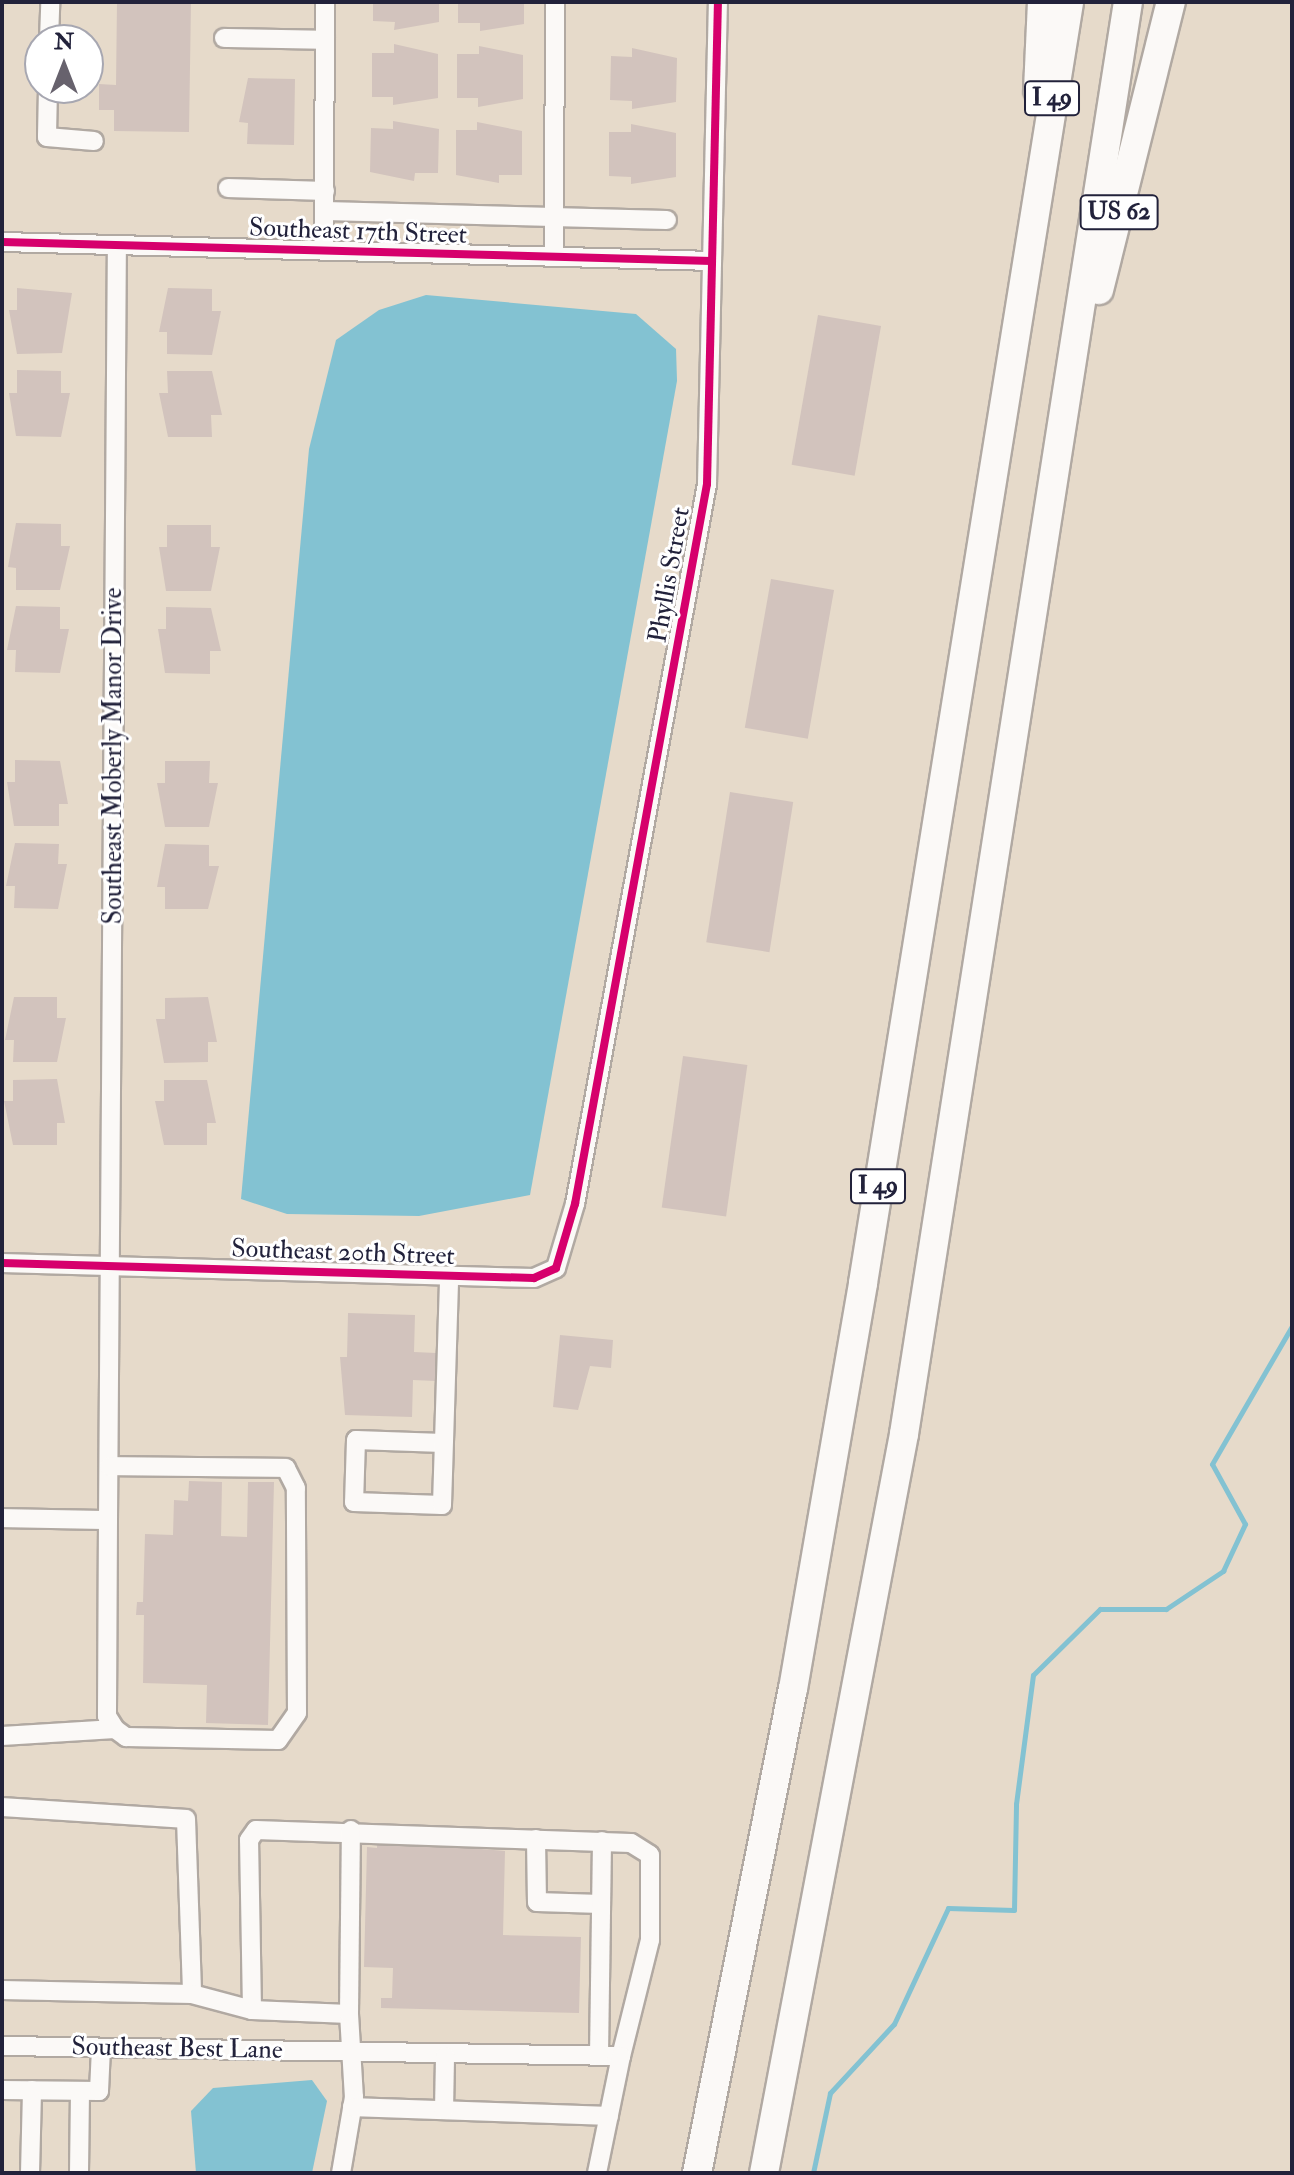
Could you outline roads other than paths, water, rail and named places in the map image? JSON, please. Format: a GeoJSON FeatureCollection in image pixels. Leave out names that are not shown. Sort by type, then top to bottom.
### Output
{"type":"FeatureCollection","features":[{"type":"Feature","properties":{"kind":"highway"},"geometry":{"type":"LineString","coordinates":[[1035,194],[1042,2]]}},
{"type":"Feature","properties":{"kind":"highway","name":"I 49"},"geometry":{"type":"LineString","coordinates":[[697,2173],[788,1720],[863,1283],[1035,194],[1069,2]]}},
{"type":"Feature","properties":{"kind":"highway","name":"I 49"},"geometry":{"type":"LineString","coordinates":[[764,2173],[904,1434],[1128,2]]}},
{"type":"Feature","properties":{"kind":"highway","name":"US 62"},"geometry":{"type":"LineString","coordinates":[[1063,422],[1171,2]]}},
{"type":"Feature","properties":{"kind":"street"},"geometry":{"type":"LineString","coordinates":[[49,24],[50,2]]}},
{"type":"Feature","properties":{"kind":"street"},"geometry":{"type":"LineString","coordinates":[[324,251],[325,2]]}},
{"type":"Feature","properties":{"kind":"street"},"geometry":{"type":"LineString","coordinates":[[554,257],[555,2]]}},
{"type":"Feature","properties":{"kind":"street","name":"Phyllis Street"},"geometry":{"type":"LineString","coordinates":[[585,1148],[707,484],[718,2]]}},
{"type":"Feature","properties":{"kind":"street"},"geometry":{"type":"LineString","coordinates":[[224,38],[325,40]]}},
{"type":"Feature","properties":{"kind":"street"},"geometry":{"type":"LineString","coordinates":[[48,104],[47,137],[94,141]]}},
{"type":"Feature","properties":{"kind":"street"},"geometry":{"type":"LineString","coordinates":[[228,188],[325,191]]}},
{"type":"Feature","properties":{"kind":"street"},"geometry":{"type":"LineString","coordinates":[[325,211],[667,220]]}},
{"type":"Feature","properties":{"kind":"street","name":"Southeast 17th Street"},"geometry":{"type":"LineString","coordinates":[[2,242],[712,261]]}},
{"type":"Feature","properties":{"kind":"street","name":"Southeast Moberly Manor Drive"},"geometry":{"type":"LineString","coordinates":[[115,1729],[107,1716],[117,245]]}},
{"type":"Feature","properties":{"kind":"street","name":"Southeast 20th Street"},"geometry":{"type":"LineString","coordinates":[[2,1263],[534,1278],[556,1268],[585,1148]]}},
{"type":"Feature","properties":{"kind":"street"},"geometry":{"type":"LineString","coordinates":[[443,1443],[356,1440],[354,1502],[442,1505],[449,1276]]}},
{"type":"Feature","properties":{"kind":"street"},"geometry":{"type":"LineString","coordinates":[[2,1736],[115,1729],[126,1737],[278,1740],[297,1713],[296,1488],[286,1468],[109,1466]]}},
{"type":"Feature","properties":{"kind":"street"},"geometry":{"type":"LineString","coordinates":[[2,1518],[108,1520]]}},
{"type":"Feature","properties":{"kind":"street"},"geometry":{"type":"LineString","coordinates":[[2,1807],[186,1819],[192,1994]]}},
{"type":"Feature","properties":{"kind":"street"},"geometry":{"type":"LineString","coordinates":[[252,2010],[249,1840],[272,1827],[631,1843],[650,1855],[650,1940],[621,2056],[597,2173]]}},
{"type":"Feature","properties":{"kind":"street"},"geometry":{"type":"LineString","coordinates":[[341,2173],[352,2107],[349,2014],[351,1830]]}},
{"type":"Feature","properties":{"kind":"street"},"geometry":{"type":"LineString","coordinates":[[536,1839],[537,1902],[601,1904]]}},
{"type":"Feature","properties":{"kind":"street"},"geometry":{"type":"LineString","coordinates":[[599,2056],[602,1841]]}},
{"type":"Feature","properties":{"kind":"street"},"geometry":{"type":"LineString","coordinates":[[2,1990],[192,1994],[252,2010],[349,2014]]}},
{"type":"Feature","properties":{"kind":"street","name":"Southeast Best Lane"},"geometry":{"type":"LineString","coordinates":[[2,2046],[445,2056],[621,2056]]}},
{"type":"Feature","properties":{"kind":"street"},"geometry":{"type":"LineString","coordinates":[[2,2090],[99,2091],[101,2048]]}},
{"type":"Feature","properties":{"kind":"street"},"geometry":{"type":"LineString","coordinates":[[444,2110],[445,2056]]}},
{"type":"Feature","properties":{"kind":"street"},"geometry":{"type":"LineString","coordinates":[[30,2173],[32,2090]]}},
{"type":"Feature","properties":{"kind":"street"},"geometry":{"type":"LineString","coordinates":[[79,2173],[80,2091]]}},
{"type":"Feature","properties":{"kind":"street"},"geometry":{"type":"LineString","coordinates":[[352,2107],[609,2116]]}},
{"type":"Feature","properties":{"kind":"water"},"geometry":{"type":"Polygon","coordinates":[[[426,295],[636,314],[676,349],[677,381],[530,1195],[419,1216],[287,1214],[241,1199],[309,449],[336,340],[379,310],[426,295]]]}},
{"type":"Feature","properties":{"kind":"water"},"geometry":{"type":"Polygon","coordinates":[[[312,2080],[327,2101],[312,2173],[196,2173],[191,2111],[213,2088],[312,2080]]]}},
{"type":"Feature","properties":{"kind":"waterway"},"geometry":{"type":"LineString","coordinates":[[813,2173],[830,2093],[894,2024],[948,1908],[1014,1910],[1016,1804],[1033,1675],[1100,1609],[1166,1609],[1223,1571],[1245,1524],[1212,1464],[1292,1326]]}}]}
